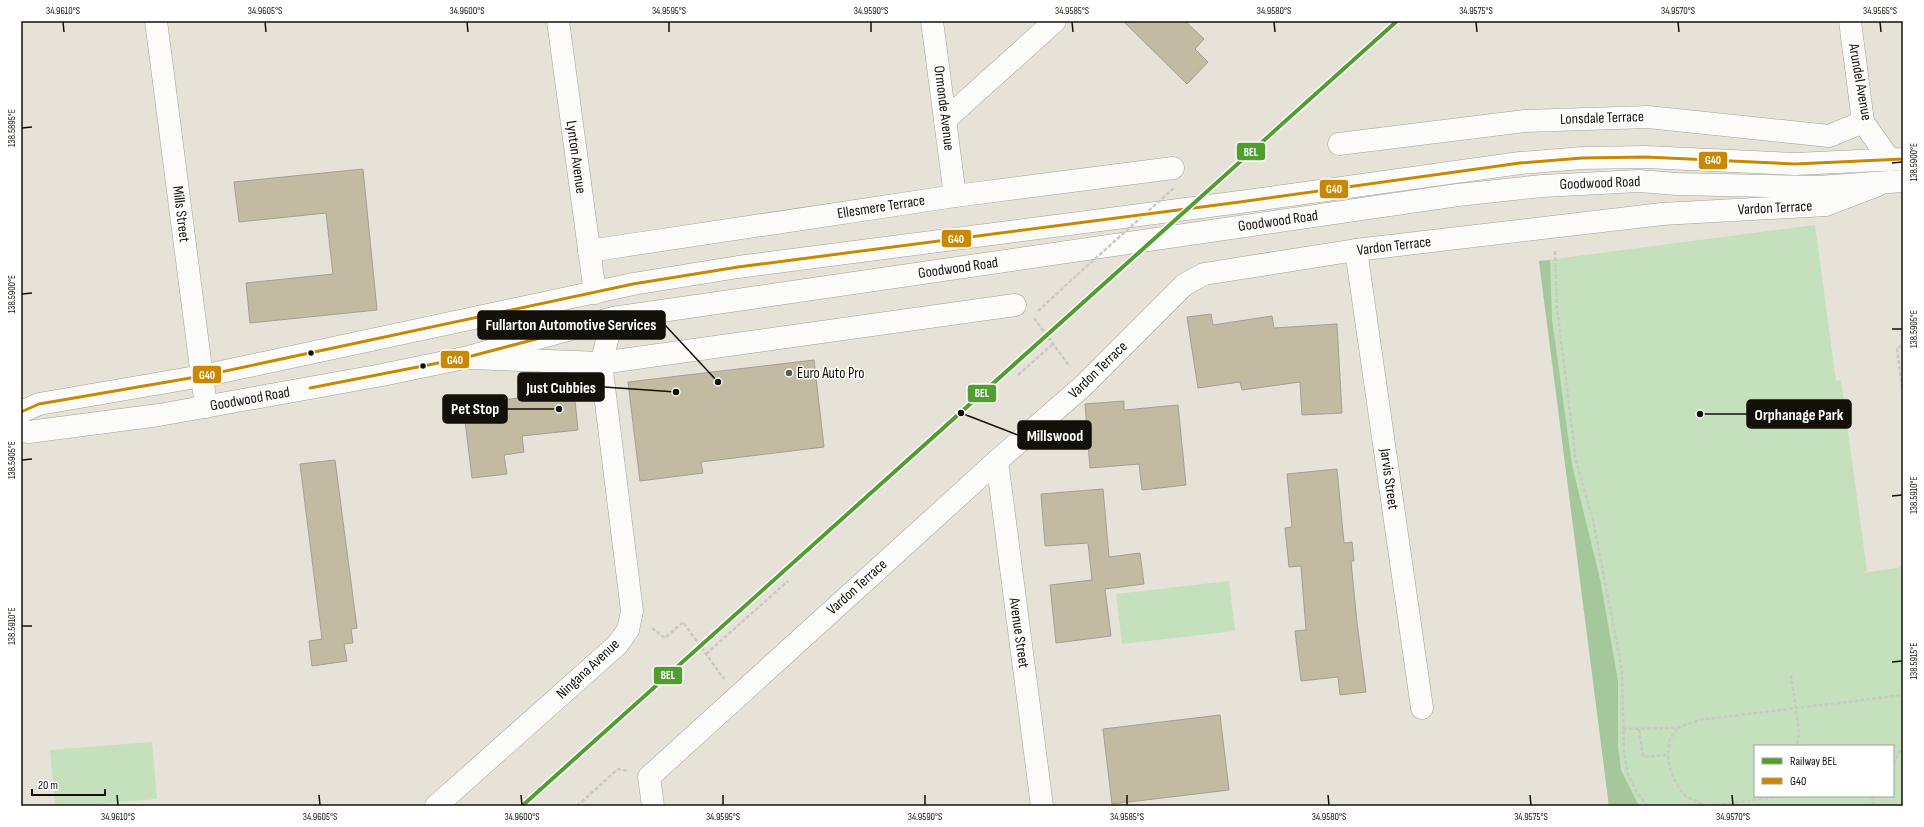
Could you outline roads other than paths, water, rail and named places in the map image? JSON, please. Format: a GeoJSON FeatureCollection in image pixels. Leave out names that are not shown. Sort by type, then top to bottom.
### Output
{"type":"FeatureCollection","features":[{"type":"Feature","properties":{"kind":"street","name":"Mills Street"},"geometry":{"type":"LineString","coordinates":[[156,21],[206,407]]}},
{"type":"Feature","properties":{"kind":"street","name":"Lynton Avenue"},"geometry":{"type":"LineString","coordinates":[[558,21],[595,293]]}},
{"type":"Feature","properties":{"kind":"street","name":"Ormonde Avenue"},"geometry":{"type":"LineString","coordinates":[[932,21],[955,196]]}},
{"type":"Feature","properties":{"kind":"street"},"geometry":{"type":"LineString","coordinates":[[945,120],[1055,21]]}},
{"type":"Feature","properties":{"kind":"street","name":"Arundel Avenue"},"geometry":{"type":"LineString","coordinates":[[1850,21],[1864,122],[1897,159]]}},
{"type":"Feature","properties":{"kind":"street","name":"Lonsdale Terrace"},"geometry":{"type":"LineString","coordinates":[[1339,144],[1526,121],[1648,117],[1829,136],[1864,122]]}},
{"type":"Feature","properties":{"kind":"street","name":"Goodwood Road"},"geometry":{"type":"LineString","coordinates":[[21,412],[38,404],[202,376],[632,284],[738,267],[1240,202],[1520,163],[1582,158],[1646,157],[1795,164],[1897,159]]}},
{"type":"Feature","properties":{"kind":"street","name":"Ellesmere Terrace"},"geometry":{"type":"LineString","coordinates":[[589,251],[955,196],[1174,177]]}},
{"type":"Feature","properties":{"kind":"street","name":"Goodwood Road"},"geometry":{"type":"LineString","coordinates":[[21,431],[29,432],[91,424],[206,407],[382,375],[464,358],[613,318],[1458,195],[1591,182],[1639,181],[1677,184],[1818,187],[1894,182]]}},
{"type":"Feature","properties":{"kind":"street","name":"Vardon Terrace"},"geometry":{"type":"LineString","coordinates":[[653,806],[649,777],[996,461],[1083,386],[1184,285],[1204,274],[1356,250],[1662,214],[1826,205],[1894,182]]}},
{"type":"Feature","properties":{"kind":"street","name":"Vardon Terrace"},"geometry":{"type":"LineString","coordinates":[[1662,214],[1678,202],[1677,184]]}},
{"type":"Feature","properties":{"kind":"street","name":"Jarvis Street"},"geometry":{"type":"LineString","coordinates":[[1356,250],[1422,708]]}},
{"type":"Feature","properties":{"kind":"street"},"geometry":{"type":"LineString","coordinates":[[464,358],[601,363],[1016,304]]}},
{"type":"Feature","properties":{"kind":"street","name":"Ningana Avenue"},"geometry":{"type":"LineString","coordinates":[[436,806],[617,644],[628,630],[632,611],[601,363],[613,318]]}},
{"type":"Feature","properties":{"kind":"street","name":"Avenue Street"},"geometry":{"type":"LineString","coordinates":[[996,461],[1042,806]]}},
{"type":"Feature","properties":{"kind":"rail line","name":"BEL"},"geometry":{"type":"LineString","coordinates":[[522,806],[1397,21]]}},
{"type":"Feature","properties":{"kind":"place","name":"Euro Auto Pro"},"geometry":{"type":"Point","coordinates":[789,373]}},
{"type":"Feature","properties":{"kind":"place","name":"Fullarton Automotive Services"},"geometry":{"type":"Point","coordinates":[718,382]}},
{"type":"Feature","properties":{"kind":"place","name":"Just Cubbies"},"geometry":{"type":"Point","coordinates":[676,392]}},
{"type":"Feature","properties":{"kind":"place","name":"Pet Stop"},"geometry":{"type":"Point","coordinates":[559,409]}},
{"type":"Feature","properties":{"kind":"place","name":"Millswood"},"geometry":{"type":"Point","coordinates":[961,413]}},
{"type":"Feature","properties":{"kind":"place","name":"Orphanage Park"},"geometry":{"type":"Point","coordinates":[1700,414]}}]}
